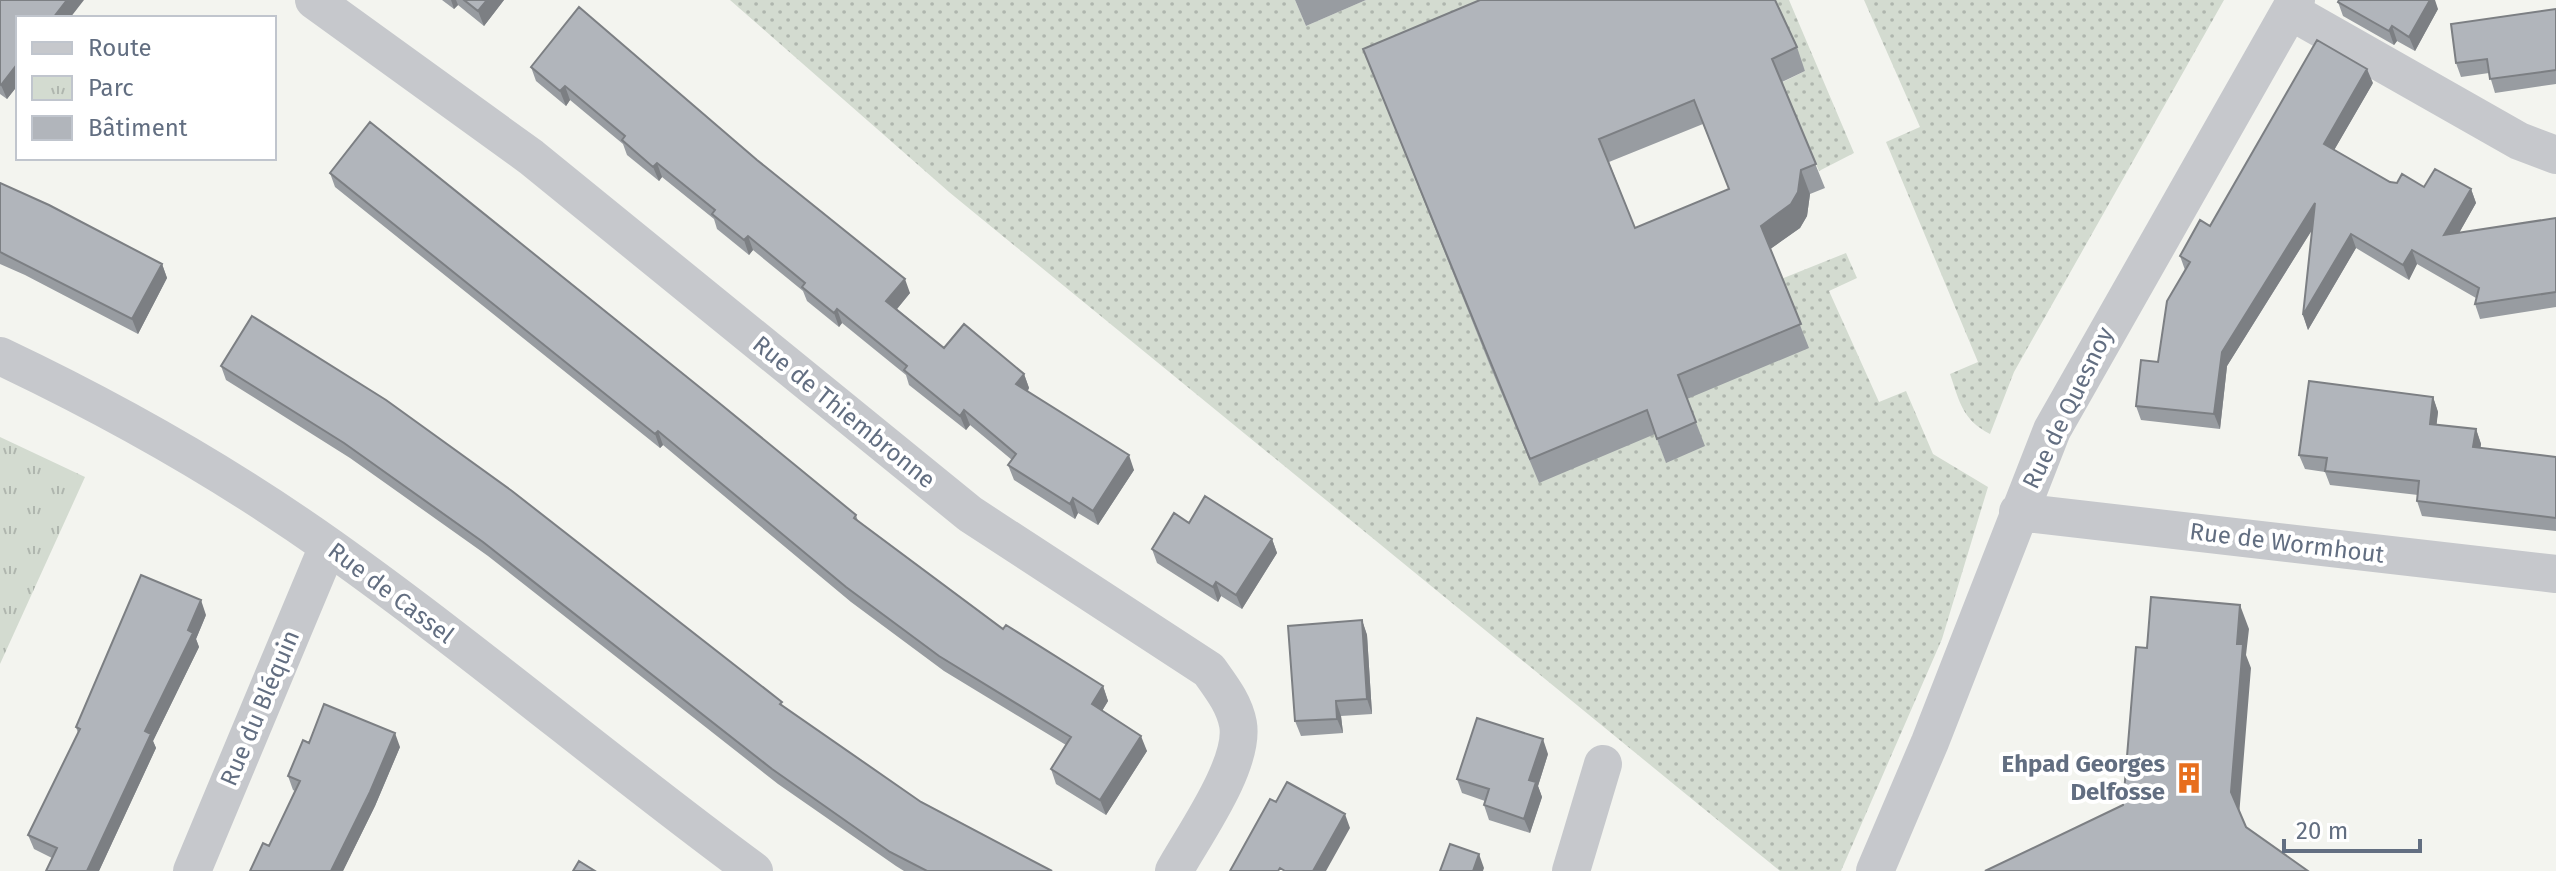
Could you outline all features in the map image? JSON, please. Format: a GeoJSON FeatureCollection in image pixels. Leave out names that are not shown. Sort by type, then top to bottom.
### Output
{"type":"FeatureCollection","features":[{"type":"Feature","properties":{"kind":"street","name":"Rue de Thiembronne"},"geometry":{"type":"LineString","coordinates":[[314,0],[531,157],[970,514],[1209,670],[1232,706],[1238,728],[1237,747],[1231,768],[1174,871]]}},
{"type":"Feature","properties":{"kind":"street","name":"Rue de Quesnoy"},"geometry":{"type":"LineString","coordinates":[[1875,871],[1930,742],[2052,430],[2293,6],[2519,141],[2556,155]]}},
{"type":"Feature","properties":{"kind":"street","name":"Rue de Cassel"},"geometry":{"type":"LineString","coordinates":[[0,356],[128,422],[246,492],[328,546],[754,871]]}},
{"type":"Feature","properties":{"kind":"street","name":"Rue de Wormhout"},"geometry":{"type":"LineString","coordinates":[[2018,512],[2556,574]]}},
{"type":"Feature","properties":{"kind":"street","name":"Rue du Bléquin"},"geometry":{"type":"LineString","coordinates":[[192,871],[328,546]]}},
{"type":"Feature","properties":{"kind":"street"},"geometry":{"type":"LineString","coordinates":[[1571,871],[1603,764]]}},
{"type":"Feature","properties":{"kind":"green space"},"geometry":{"type":"Polygon","coordinates":[[[730,0],[1295,0],[1306,26],[1366,0],[1479,0],[1489,24],[1372,73],[1513,418],[1655,434],[1666,462],[1687,399],[1771,283],[1846,253],[1857,278],[1829,291],[1879,402],[1906,391],[1933,454],[1988,487],[1942,639],[1841,871],[1780,871],[949,192],[730,0]]]}},
{"type":"Feature","properties":{"kind":"green space"},"geometry":{"type":"Polygon","coordinates":[[[1773,0],[1789,0],[1854,153],[1819,171],[1781,83],[1805,71],[1773,0]]]}},
{"type":"Feature","properties":{"kind":"green space"},"geometry":{"type":"Polygon","coordinates":[[[1864,0],[2224,0],[2014,372],[1990,434],[1968,416],[1950,374],[1978,362],[1886,142],[1920,127],[1864,0]]]}},
{"type":"Feature","properties":{"kind":"green space"},"geometry":{"type":"Polygon","coordinates":[[[0,437],[85,477],[0,664],[0,437]]]}},
{"type":"Feature","properties":{"kind":"building"},"geometry":{"type":"Polygon","coordinates":[[[0,0],[67,0],[55,16],[16,16],[16,66],[0,84],[0,0]]]}},
{"type":"Feature","properties":{"kind":"building"},"geometry":{"type":"Polygon","coordinates":[[[464,0],[487,0],[478,11],[464,0]]]}},
{"type":"Feature","properties":{"kind":"building"},"geometry":{"type":"Polygon","coordinates":[[[1480,0],[1775,0],[1797,47],[1772,59],[1816,164],[1801,170],[1798,192],[1791,204],[1761,226],[1801,324],[1678,375],[1696,422],[1657,439],[1647,410],[1530,459],[1363,49],[1480,0]],[[1694,100],[1599,139],[1635,228],[1729,189],[1694,100]]]}},
{"type":"Feature","properties":{"kind":"building"},"geometry":{"type":"Polygon","coordinates":[[[2339,0],[2430,0],[2409,37],[2392,26],[2389,31],[2339,0]]]}},
{"type":"Feature","properties":{"kind":"building"},"geometry":{"type":"Polygon","coordinates":[[[579,7],[757,160],[905,279],[886,301],[944,348],[964,324],[1024,374],[1016,384],[1129,455],[1093,511],[1073,498],[1070,504],[1008,465],[1016,454],[964,410],[960,416],[904,370],[907,366],[837,309],[834,313],[802,287],[805,283],[748,236],[744,240],[712,214],[715,210],[657,163],[653,167],[622,140],[625,136],[565,86],[560,91],[531,67],[579,7]]]}},
{"type":"Feature","properties":{"kind":"building"},"geometry":{"type":"Polygon","coordinates":[[[2556,9],[2556,70],[2490,79],[2487,59],[2456,63],[2451,24],[2556,9]]]}},
{"type":"Feature","properties":{"kind":"building"},"geometry":{"type":"Polygon","coordinates":[[[2317,40],[2367,69],[2324,144],[2390,182],[2397,183],[2402,174],[2424,187],[2435,169],[2471,189],[2444,235],[2556,218],[2556,292],[2475,304],[2479,288],[2412,250],[2403,265],[2351,234],[2303,315],[2315,203],[2222,352],[2214,414],[2136,406],[2141,360],[2158,362],[2167,301],[2190,262],[2180,256],[2200,220],[2210,226],[2317,40]]]}},
{"type":"Feature","properties":{"kind":"building"},"geometry":{"type":"Polygon","coordinates":[[[370,122],[718,402],[856,515],[854,518],[1003,629],[1006,625],[1103,686],[1092,704],[1141,736],[1100,800],[1051,769],[1071,737],[939,656],[846,587],[658,431],[655,434],[330,173],[370,122]]]}},
{"type":"Feature","properties":{"kind":"building"},"geometry":{"type":"Polygon","coordinates":[[[0,183],[162,264],[132,319],[0,252],[0,183]]]}},
{"type":"Feature","properties":{"kind":"building"},"geometry":{"type":"Polygon","coordinates":[[[252,316],[386,400],[512,491],[782,702],[780,704],[921,802],[1052,871],[927,871],[890,852],[772,769],[483,542],[344,443],[221,366],[252,316]]]}},
{"type":"Feature","properties":{"kind":"building"},"geometry":{"type":"Polygon","coordinates":[[[2309,381],[2433,397],[2430,424],[2476,429],[2473,447],[2556,457],[2556,518],[2417,501],[2419,481],[2325,471],[2327,458],[2299,455],[2309,381]]]}},
{"type":"Feature","properties":{"kind":"building"},"geometry":{"type":"Polygon","coordinates":[[[1205,496],[1272,539],[1236,595],[1216,582],[1213,587],[1152,549],[1174,513],[1189,523],[1205,496]]]}},
{"type":"Feature","properties":{"kind":"building"},"geometry":{"type":"Polygon","coordinates":[[[141,575],[201,600],[188,630],[193,633],[145,731],[151,734],[87,871],[46,871],[57,848],[28,835],[80,729],[76,727],[141,575]]]}},
{"type":"Feature","properties":{"kind":"building","name":"Ehpad Georges Delfosse"},"geometry":{"type":"Polygon","coordinates":[[[2151,597],[2240,605],[2237,644],[2243,644],[2231,792],[2246,827],[2308,871],[1985,871],[2123,805],[2136,647],[2147,648],[2151,597]]]}},
{"type":"Feature","properties":{"kind":"building"},"geometry":{"type":"Polygon","coordinates":[[[1362,620],[1367,699],[1336,701],[1337,719],[1295,721],[1288,626],[1362,620]]]}},
{"type":"Feature","properties":{"kind":"building"},"geometry":{"type":"Polygon","coordinates":[[[324,704],[395,733],[370,792],[331,871],[250,871],[263,843],[269,846],[300,781],[288,776],[303,740],[309,743],[324,704]]]}},
{"type":"Feature","properties":{"kind":"building"},"geometry":{"type":"Polygon","coordinates":[[[1477,718],[1543,739],[1529,780],[1536,782],[1524,819],[1484,805],[1489,789],[1457,779],[1477,718]]]}},
{"type":"Feature","properties":{"kind":"building"},"geometry":{"type":"Polygon","coordinates":[[[1287,782],[1345,814],[1313,871],[1285,871],[1280,868],[1278,871],[1230,871],[1270,799],[1276,802],[1287,782]]]}},
{"type":"Feature","properties":{"kind":"building"},"geometry":{"type":"Polygon","coordinates":[[[1450,844],[1479,854],[1473,871],[1440,871],[1450,844]]]}},
{"type":"Feature","properties":{"kind":"building"},"geometry":{"type":"Polygon","coordinates":[[[579,861],[595,871],[573,871],[579,861]]]}},
{"type":"Feature","properties":{"kind":"place","name":"Ehpad Georges Delfosse"},"geometry":{"type":"Point","coordinates":[2189,778]}}]}
